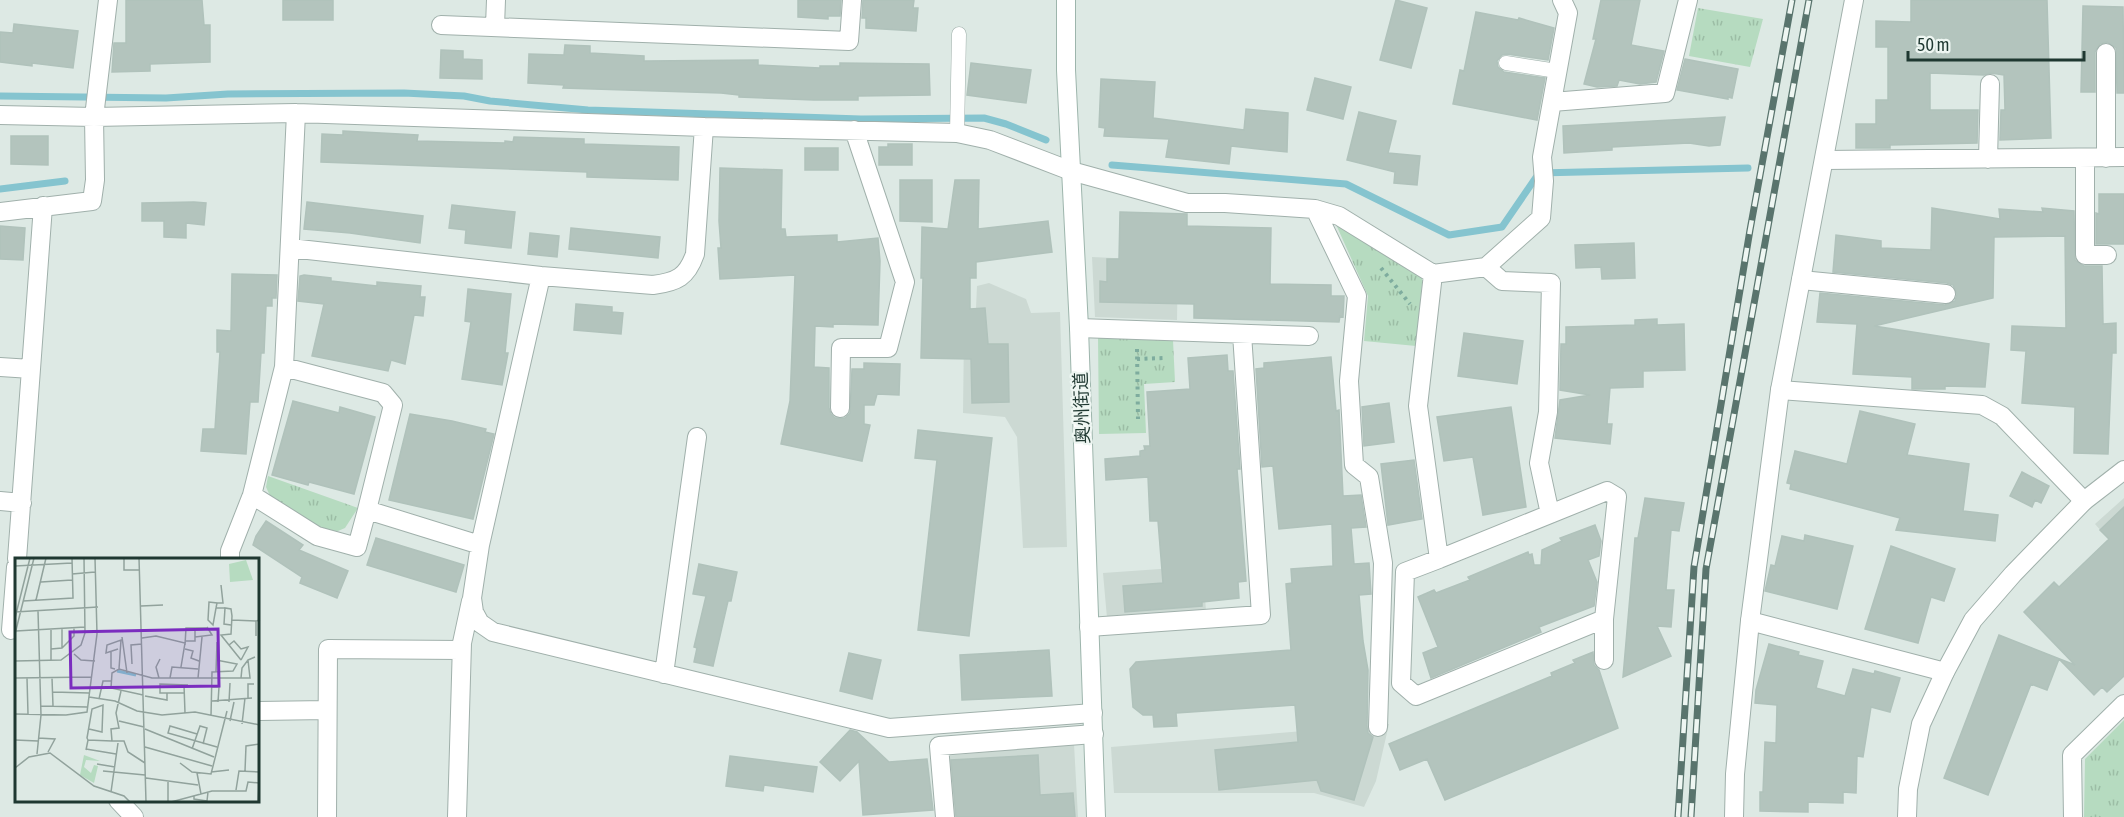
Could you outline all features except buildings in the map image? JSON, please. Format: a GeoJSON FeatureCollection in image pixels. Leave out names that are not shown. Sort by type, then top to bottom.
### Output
{"type":"FeatureCollection","features":[{"type":"Feature","properties":{"kind":"street"},"geometry":{"type":"LineString","coordinates":[[0,212],[92,201],[95,180],[95,111],[108,0]]}},
{"type":"Feature","properties":{"kind":"street"},"geometry":{"type":"LineString","coordinates":[[495,26],[496,0]]}},
{"type":"Feature","properties":{"kind":"street"},"geometry":{"type":"LineString","coordinates":[[441,25],[849,41],[852,0]]}},
{"type":"Feature","properties":{"kind":"street","name":"奥州街道"},"geometry":{"type":"LineString","coordinates":[[1066,0],[1066,70],[1079,328],[1096,817]]}},
{"type":"Feature","properties":{"kind":"street"},"geometry":{"type":"LineString","coordinates":[[0,115],[95,111],[296,113],[957,133],[990,140],[1071,171],[1187,203],[1315,209],[1339,216],[1433,274],[1486,267],[1541,218],[1544,181],[1542,158],[1568,13],[1562,0]]}},
{"type":"Feature","properties":{"kind":"street"},"geometry":{"type":"LineString","coordinates":[[1552,102],[1665,93],[1688,0]]}},
{"type":"Feature","properties":{"kind":"street"},"geometry":{"type":"LineString","coordinates":[[1734,817],[1735,774],[1750,621],[1780,390],[1854,0]]}},
{"type":"Feature","properties":{"kind":"street"},"geometry":{"type":"LineString","coordinates":[[1824,160],[2115,157],[2106,53]]}},
{"type":"Feature","properties":{"kind":"street"},"geometry":{"type":"LineString","coordinates":[[1988,159],[1990,84]]}},
{"type":"Feature","properties":{"kind":"street"},"geometry":{"type":"LineString","coordinates":[[230,558],[230,551],[252,495],[284,367],[296,113]]}},
{"type":"Feature","properties":{"kind":"street"},"geometry":{"type":"LineString","coordinates":[[290,248],[541,276],[653,285],[670,283],[691,267],[695,254],[704,127]]}},
{"type":"Feature","properties":{"kind":"street"},"geometry":{"type":"LineString","coordinates":[[840,408],[841,348],[888,348],[904,282],[854,130]]}},
{"type":"Feature","properties":{"kind":"street"},"geometry":{"type":"LineString","coordinates":[[2085,158],[2085,255],[2107,255]]}},
{"type":"Feature","properties":{"kind":"street"},"geometry":{"type":"LineString","coordinates":[[17,558],[43,206]]}},
{"type":"Feature","properties":{"kind":"street"},"geometry":{"type":"LineString","coordinates":[[1315,209],[1357,296],[1349,381],[1354,465],[1369,477],[1383,563],[1378,727]]}},
{"type":"Feature","properties":{"kind":"street"},"geometry":{"type":"LineString","coordinates":[[1486,267],[1502,281],[1551,284],[1548,412],[1539,463],[1550,514]]}},
{"type":"Feature","properties":{"kind":"street"},"geometry":{"type":"LineString","coordinates":[[1433,274],[1418,406],[1438,559]]}},
{"type":"Feature","properties":{"kind":"street"},"geometry":{"type":"LineString","coordinates":[[457,817],[461,650],[480,545],[541,276]]}},
{"type":"Feature","properties":{"kind":"street"},"geometry":{"type":"LineString","coordinates":[[1801,280],[1946,294]]}},
{"type":"Feature","properties":{"kind":"street"},"geometry":{"type":"LineString","coordinates":[[1079,328],[1309,336]]}},
{"type":"Feature","properties":{"kind":"street"},"geometry":{"type":"LineString","coordinates":[[1089,627],[1261,615],[1242,334]]}},
{"type":"Feature","properties":{"kind":"street"},"geometry":{"type":"LineString","coordinates":[[0,367],[31,369]]}},
{"type":"Feature","properties":{"kind":"street"},"geometry":{"type":"LineString","coordinates":[[252,495],[317,536],[357,548],[393,405],[383,393],[284,367]]}},
{"type":"Feature","properties":{"kind":"street"},"geometry":{"type":"LineString","coordinates":[[1780,390],[1982,405],[2002,416],[2084,501]]}},
{"type":"Feature","properties":{"kind":"street"},"geometry":{"type":"LineString","coordinates":[[664,674],[697,437]]}},
{"type":"Feature","properties":{"kind":"street"},"geometry":{"type":"LineString","coordinates":[[1907,817],[1908,789],[1921,724],[1973,620],[2013,574],[2084,501],[2124,470]]}},
{"type":"Feature","properties":{"kind":"street"},"geometry":{"type":"LineString","coordinates":[[1604,618],[1416,696],[1401,683],[1405,572],[1607,491],[1617,497],[1604,618],[1604,660]]}},
{"type":"Feature","properties":{"kind":"street"},"geometry":{"type":"LineString","coordinates":[[0,501],[22,503]]}},
{"type":"Feature","properties":{"kind":"street"},"geometry":{"type":"LineString","coordinates":[[367,510],[480,545]]}},
{"type":"Feature","properties":{"kind":"street"},"geometry":{"type":"LineString","coordinates":[[11,630],[15,580]]}},
{"type":"Feature","properties":{"kind":"street"},"geometry":{"type":"LineString","coordinates":[[472,598],[474,612],[480,623],[493,632],[889,728],[1093,713]]}},
{"type":"Feature","properties":{"kind":"street"},"geometry":{"type":"LineString","coordinates":[[1750,621],[1945,672]]}},
{"type":"Feature","properties":{"kind":"street"},"geometry":{"type":"LineString","coordinates":[[327,817],[328,649],[461,650]]}},
{"type":"Feature","properties":{"kind":"street"},"geometry":{"type":"LineString","coordinates":[[2073,817],[2072,755],[2124,704]]}},
{"type":"Feature","properties":{"kind":"street"},"geometry":{"type":"LineString","coordinates":[[260,711],[327,710]]}},
{"type":"Feature","properties":{"kind":"street"},"geometry":{"type":"LineString","coordinates":[[945,817],[939,746],[1094,734]]}},
{"type":"Feature","properties":{"kind":"street"},"geometry":{"type":"LineString","coordinates":[[119,802],[134,817]]}},
{"type":"Feature","properties":{"kind":"lane"},"geometry":{"type":"LineString","coordinates":[[957,133],[959,34]]}},
{"type":"Feature","properties":{"kind":"lane"},"geometry":{"type":"LineString","coordinates":[[1506,63],[1557,70]]}},
{"type":"Feature","properties":{"kind":"path"},"geometry":{"type":"LineString","coordinates":[[1137,330],[1138,419]]}},
{"type":"Feature","properties":{"kind":"path"},"geometry":{"type":"LineString","coordinates":[[1137,359],[1164,358]]}},
{"type":"Feature","properties":{"kind":"shaded area"},"geometry":{"type":"Polygon","coordinates":[[[1092,257],[1178,261],[1177,320],[1095,317],[1092,257]]]}},
{"type":"Feature","properties":{"kind":"shaded area"},"geometry":{"type":"Polygon","coordinates":[[[989,283],[1026,299],[1031,313],[1060,312],[1067,547],[1023,548],[1017,437],[1005,417],[963,413],[964,332],[975,331],[977,286],[989,283]]]}},
{"type":"Feature","properties":{"kind":"shaded area"},"geometry":{"type":"Polygon","coordinates":[[[2124,498],[2124,557],[2095,524],[2124,498]]]}},
{"type":"Feature","properties":{"kind":"shaded area"},"geometry":{"type":"Polygon","coordinates":[[[1203,566],[1206,612],[1107,618],[1103,573],[1203,566]]]}},
{"type":"Feature","properties":{"kind":"shaded area"},"geometry":{"type":"Polygon","coordinates":[[[1389,724],[1376,781],[1364,807],[1314,793],[1114,793],[1111,747],[1389,724]]]}},
{"type":"Feature","properties":{"kind":"shaded area"},"geometry":{"type":"Polygon","coordinates":[[[1074,744],[1078,817],[951,817],[945,756],[1074,744]]]}},
{"type":"Feature","properties":{"kind":"green space"},"geometry":{"type":"Polygon","coordinates":[[[1698,8],[1763,19],[1750,67],[1689,56],[1698,8]]]}},
{"type":"Feature","properties":{"kind":"green space"},"geometry":{"type":"Polygon","coordinates":[[[1334,220],[1423,273],[1416,346],[1364,341],[1368,296],[1334,220]]]}},
{"type":"Feature","properties":{"kind":"green space"},"geometry":{"type":"Polygon","coordinates":[[[1098,337],[1173,340],[1175,382],[1144,384],[1146,433],[1099,434],[1098,337]]]}},
{"type":"Feature","properties":{"kind":"green space"},"geometry":{"type":"Polygon","coordinates":[[[268,476],[358,508],[345,528],[331,534],[271,498],[266,487],[268,476]]]}},
{"type":"Feature","properties":{"kind":"green space"},"geometry":{"type":"Polygon","coordinates":[[[2124,720],[2124,817],[2084,817],[2085,759],[2124,720]]]}},
{"type":"Feature","properties":{"kind":"waterway"},"geometry":{"type":"LineString","coordinates":[[0,96],[166,98],[228,94],[404,93],[464,96],[490,101],[588,110],[861,119],[984,118],[1046,140]]}},
{"type":"Feature","properties":{"kind":"waterway"},"geometry":{"type":"LineString","coordinates":[[1112,165],[1346,184],[1449,235],[1502,227],[1539,173],[1748,168]]}},
{"type":"Feature","properties":{"kind":"waterway"},"geometry":{"type":"LineString","coordinates":[[0,189],[65,181]]}},
{"type":"Feature","properties":{"kind":"railway"},"geometry":{"type":"LineString","coordinates":[[1678,817],[1694,567],[1750,230],[1792,0]]}},
{"type":"Feature","properties":{"kind":"railway"},"geometry":{"type":"LineString","coordinates":[[1691,817],[1706,569],[1809,0]]}}]}
